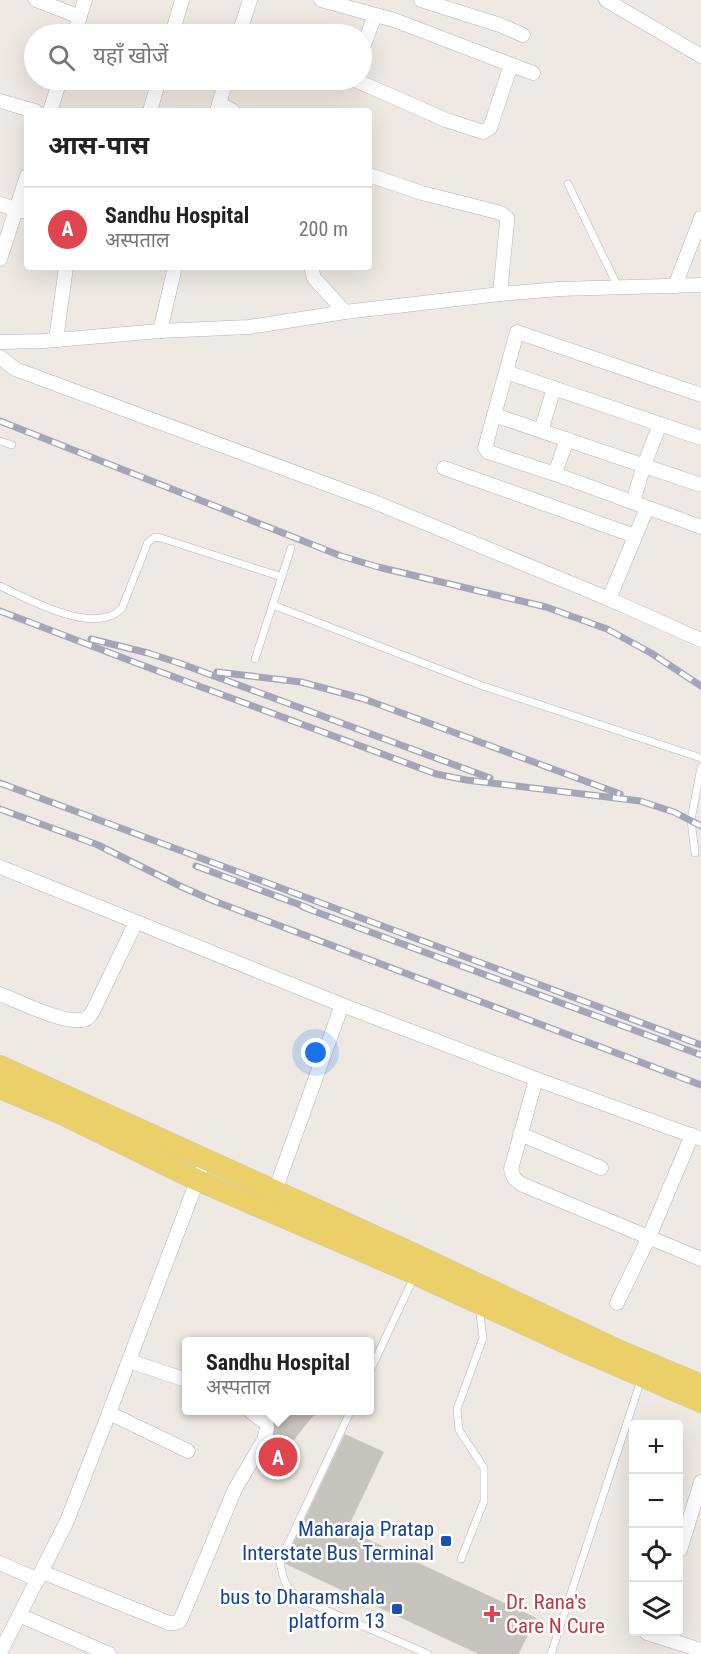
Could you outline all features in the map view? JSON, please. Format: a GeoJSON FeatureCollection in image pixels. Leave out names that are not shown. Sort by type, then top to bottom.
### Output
{"type":"FeatureCollection","features":[{"type":"Feature","properties":{"kind":"main road"},"geometry":{"type":"LineString","coordinates":[[0,1066],[275,1191],[419,1266],[481,1295],[573,1347],[644,1370],[701,1385]]}},
{"type":"Feature","properties":{"kind":"main road"},"geometry":{"type":"LineString","coordinates":[[0,1088],[62,1114],[197,1180],[419,1266]]}},
{"type":"Feature","properties":{"kind":"main road"},"geometry":{"type":"LineString","coordinates":[[644,1370],[701,1402]]}},
{"type":"Feature","properties":{"kind":"street"},"geometry":{"type":"LineString","coordinates":[[36,0],[80,17]]}},
{"type":"Feature","properties":{"kind":"street"},"geometry":{"type":"LineString","coordinates":[[78,24],[86,0]]}},
{"type":"Feature","properties":{"kind":"street"},"geometry":{"type":"LineString","coordinates":[[175,24],[182,0]]}},
{"type":"Feature","properties":{"kind":"street"},"geometry":{"type":"LineString","coordinates":[[242,24],[250,0]]}},
{"type":"Feature","properties":{"kind":"street"},"geometry":{"type":"LineString","coordinates":[[321,0],[394,20],[533,73]]}},
{"type":"Feature","properties":{"kind":"street"},"geometry":{"type":"LineString","coordinates":[[421,0],[500,25],[523,35]]}},
{"type":"Feature","properties":{"kind":"street"},"geometry":{"type":"LineString","coordinates":[[606,0],[701,56]]}},
{"type":"Feature","properties":{"kind":"street"},"geometry":{"type":"LineString","coordinates":[[372,24],[375,15]]}},
{"type":"Feature","properties":{"kind":"street"},"geometry":{"type":"LineString","coordinates":[[372,87],[446,120],[486,132],[490,128],[511,65]]}},
{"type":"Feature","properties":{"kind":"street"},"geometry":{"type":"LineString","coordinates":[[51,108],[57,90]]}},
{"type":"Feature","properties":{"kind":"street"},"geometry":{"type":"LineString","coordinates":[[151,108],[156,90]]}},
{"type":"Feature","properties":{"kind":"street"},"geometry":{"type":"LineString","coordinates":[[218,107],[223,90]]}},
{"type":"Feature","properties":{"kind":"street"},"geometry":{"type":"LineString","coordinates":[[0,101],[24,108]]}},
{"type":"Feature","properties":{"kind":"street"},"geometry":{"type":"LineString","coordinates":[[372,176],[422,193],[505,215],[507,222],[500,294]]}},
{"type":"Feature","properties":{"kind":"street"},"geometry":{"type":"LineString","coordinates":[[0,259],[3,240],[21,210],[24,193]]}},
{"type":"Feature","properties":{"kind":"street"},"geometry":{"type":"LineString","coordinates":[[0,204],[21,210]]}},
{"type":"Feature","properties":{"kind":"street"},"geometry":{"type":"LineString","coordinates":[[675,286],[701,218]]}},
{"type":"Feature","properties":{"kind":"street"},"geometry":{"type":"LineString","coordinates":[[56,340],[66,270]]}},
{"type":"Feature","properties":{"kind":"street"},"geometry":{"type":"LineString","coordinates":[[160,332],[175,270]]}},
{"type":"Feature","properties":{"kind":"street"},"geometry":{"type":"LineString","coordinates":[[312,270],[314,278],[345,312]]}},
{"type":"Feature","properties":{"kind":"street"},"geometry":{"type":"LineString","coordinates":[[0,342],[249,327],[345,312],[559,289],[701,285]]}},
{"type":"Feature","properties":{"kind":"street"},"geometry":{"type":"LineString","coordinates":[[701,395],[518,332],[485,448],[488,452],[701,527]]}},
{"type":"Feature","properties":{"kind":"street"},"geometry":{"type":"LineString","coordinates":[[0,357],[15,369],[372,501],[609,599],[701,640]]}},
{"type":"Feature","properties":{"kind":"street"},"geometry":{"type":"LineString","coordinates":[[506,372],[701,438]]}},
{"type":"Feature","properties":{"kind":"street"},"geometry":{"type":"LineString","coordinates":[[541,430],[554,388]]}},
{"type":"Feature","properties":{"kind":"street"},"geometry":{"type":"LineString","coordinates":[[494,415],[701,485]]}},
{"type":"Feature","properties":{"kind":"street"},"geometry":{"type":"LineString","coordinates":[[633,502],[660,424]]}},
{"type":"Feature","properties":{"kind":"street"},"geometry":{"type":"LineString","coordinates":[[555,474],[567,439]]}},
{"type":"Feature","properties":{"kind":"street"},"geometry":{"type":"LineString","coordinates":[[444,468],[635,536]]}},
{"type":"Feature","properties":{"kind":"street"},"geometry":{"type":"LineString","coordinates":[[609,599],[647,508]]}},
{"type":"Feature","properties":{"kind":"street"},"geometry":{"type":"LineString","coordinates":[[0,867],[342,1005],[697,1137],[617,1303]]}},
{"type":"Feature","properties":{"kind":"street"},"geometry":{"type":"LineString","coordinates":[[0,994],[60,1017],[82,1020],[89,1017],[136,922]]}},
{"type":"Feature","properties":{"kind":"street"},"geometry":{"type":"LineString","coordinates":[[275,1191],[342,1005]]}},
{"type":"Feature","properties":{"kind":"street"},"geometry":{"type":"LineString","coordinates":[[536,1079],[511,1169],[514,1178],[521,1184],[701,1259]]}},
{"type":"Feature","properties":{"kind":"street"},"geometry":{"type":"LineString","coordinates":[[520,1134],[601,1168]]}},
{"type":"Feature","properties":{"kind":"street"},"geometry":{"type":"LineString","coordinates":[[1,1650],[67,1521],[206,1159]]}},
{"type":"Feature","properties":{"kind":"street"},"geometry":{"type":"LineString","coordinates":[[129,1361],[182,1379]]}},
{"type":"Feature","properties":{"kind":"street"},"geometry":{"type":"LineString","coordinates":[[110,1413],[188,1450]]}},
{"type":"Feature","properties":{"kind":"street"},"geometry":{"type":"LineString","coordinates":[[0,1563],[169,1623],[180,1621],[235,1489],[264,1440],[266,1422],[256,1415]]}},
{"type":"Feature","properties":{"kind":"street"},"geometry":{"type":"LineString","coordinates":[[683,1540],[701,1482]]}},
{"type":"Feature","properties":{"kind":"street"},"geometry":{"type":"LineString","coordinates":[[20,1615],[109,1654]]}},
{"type":"Feature","properties":{"kind":"street"},"geometry":{"type":"LineString","coordinates":[[657,1636],[701,1650]]}},
{"type":"Feature","properties":{"kind":"lane"},"geometry":{"type":"LineString","coordinates":[[568,184],[618,287]]}},
{"type":"Feature","properties":{"kind":"lane"},"geometry":{"type":"LineString","coordinates":[[0,441],[12,445]]}},
{"type":"Feature","properties":{"kind":"lane"},"geometry":{"type":"LineString","coordinates":[[0,586],[65,615],[108,618],[117,614],[122,608],[148,542],[155,537],[282,577]]}},
{"type":"Feature","properties":{"kind":"lane"},"geometry":{"type":"LineString","coordinates":[[255,659],[291,548]]}},
{"type":"Feature","properties":{"kind":"lane"},"geometry":{"type":"LineString","coordinates":[[273,605],[480,685],[701,758]]}},
{"type":"Feature","properties":{"kind":"lane"},"geometry":{"type":"LineString","coordinates":[[695,853],[690,820],[701,767]]}},
{"type":"Feature","properties":{"kind":"lane"},"geometry":{"type":"LineString","coordinates":[[374,1360],[419,1266]]}},
{"type":"Feature","properties":{"kind":"lane"},"geometry":{"type":"LineString","coordinates":[[461,1558],[484,1500],[484,1468],[459,1430],[457,1409],[483,1338],[481,1295]]}},
{"type":"Feature","properties":{"kind":"lane"},"geometry":{"type":"LineString","coordinates":[[550,1654],[644,1370]]}},
{"type":"Feature","properties":{"kind":"lane"},"geometry":{"type":"LineString","coordinates":[[349,1415],[280,1561],[282,1577],[289,1590],[300,1599],[429,1654]]}},
{"type":"Feature","properties":{"kind":"building"},"geometry":{"type":"Polygon","coordinates":[[[279,1415],[313,1415],[288,1446],[267,1429],[279,1415]]]}},
{"type":"Feature","properties":{"kind":"building"},"geometry":{"type":"Polygon","coordinates":[[[345,1435],[383,1452],[346,1530],[535,1618],[518,1654],[480,1654],[285,1563],[345,1435]]]}},
{"type":"Feature","properties":{"kind":"building"},"geometry":{"type":"Polygon","coordinates":[[[274,1438],[293,1457],[280,1470],[261,1451],[274,1438]]]}},
{"type":"Feature","properties":{"kind":"railway"},"geometry":{"type":"LineString","coordinates":[[0,421],[341,556],[546,607],[607,629],[651,653],[701,686]]}},
{"type":"Feature","properties":{"kind":"railway"},"geometry":{"type":"LineString","coordinates":[[0,611],[436,774],[466,780],[640,801],[674,812],[701,826]]}},
{"type":"Feature","properties":{"kind":"railway"},"geometry":{"type":"LineString","coordinates":[[91,639],[179,663],[490,778]]}},
{"type":"Feature","properties":{"kind":"railway"},"geometry":{"type":"LineString","coordinates":[[217,672],[301,682],[364,699],[620,794]]}},
{"type":"Feature","properties":{"kind":"railway"},"geometry":{"type":"LineString","coordinates":[[0,783],[701,1045]]}},
{"type":"Feature","properties":{"kind":"railway"},"geometry":{"type":"LineString","coordinates":[[0,809],[98,845],[214,901],[701,1085]]}},
{"type":"Feature","properties":{"kind":"railway"},"geometry":{"type":"LineString","coordinates":[[196,866],[311,909]]}},
{"type":"Feature","properties":{"kind":"railway"},"geometry":{"type":"LineString","coordinates":[[303,907],[701,1055]]}},
{"type":"Feature","properties":{"kind":"place","name":"Sandhu Hospital"},"geometry":{"type":"Point","coordinates":[278,1457]}},
{"type":"Feature","properties":{"kind":"place","name":"Maharaja Pratap Interstate Bus Terminal"},"geometry":{"type":"Point","coordinates":[446,1541]}},
{"type":"Feature","properties":{"kind":"place","name":"bus to Dharamshala platform 13"},"geometry":{"type":"Point","coordinates":[397,1609]}},
{"type":"Feature","properties":{"kind":"place","name":"Dr. Rana's Care N Cure"},"geometry":{"type":"Point","coordinates":[492,1614]}}]}
